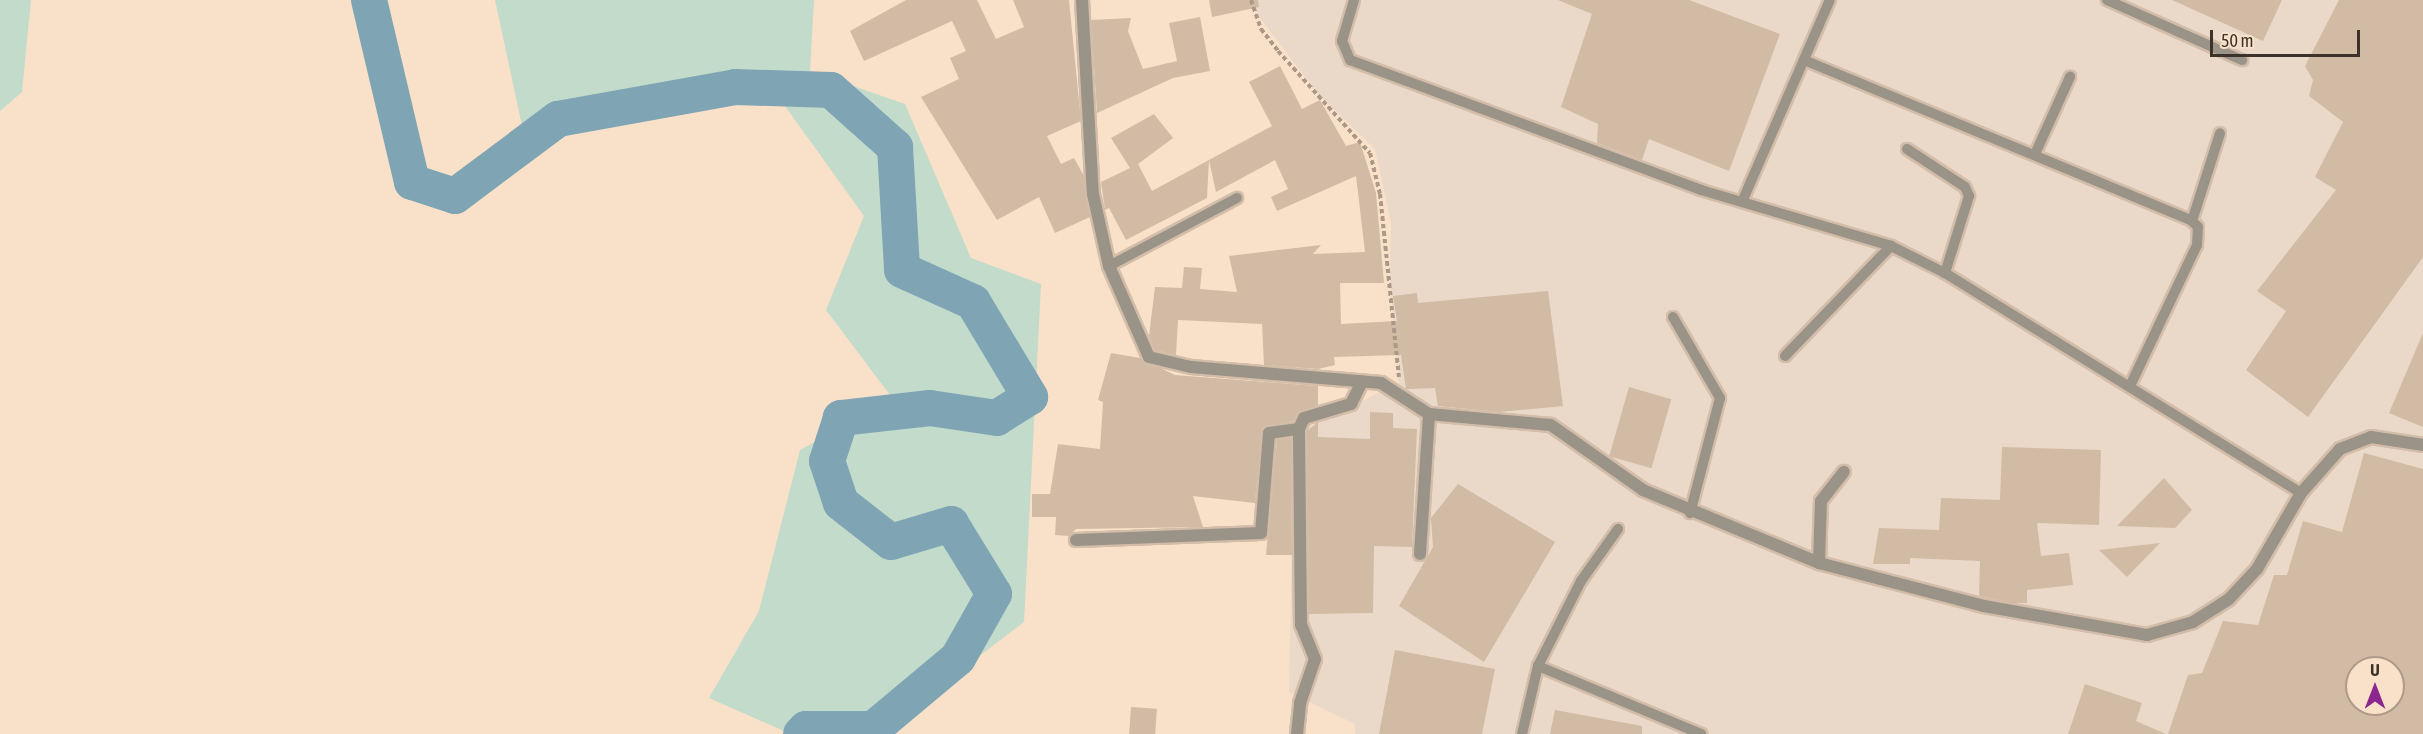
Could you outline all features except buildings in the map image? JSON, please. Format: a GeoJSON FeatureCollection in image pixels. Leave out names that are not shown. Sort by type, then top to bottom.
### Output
{"type":"FeatureCollection","features":[{"type":"Feature","properties":{"kind":"street"},"geometry":{"type":"LineString","coordinates":[[1082,0],[1093,194],[1109,266],[1149,357],[1191,367],[1362,381],[1400,391],[1429,414],[1551,425],[1617,476],[1690,513],[1819,563],[2038,617],[2128,633],[2169,632],[2210,614],[2229,599],[2257,569],[2301,493],[2340,449],[2356,442],[2392,438],[2423,445]]}},
{"type":"Feature","properties":{"kind":"street"},"geometry":{"type":"LineString","coordinates":[[1297,734],[1297,715],[1315,659],[1301,626],[1299,429],[1304,418],[1351,404],[1362,381]]}},
{"type":"Feature","properties":{"kind":"street"},"geometry":{"type":"LineString","coordinates":[[1420,554],[1429,414]]}},
{"type":"Feature","properties":{"kind":"street"},"geometry":{"type":"LineString","coordinates":[[1076,540],[1261,533],[1269,433],[1299,429]]}},
{"type":"Feature","properties":{"kind":"street"},"geometry":{"type":"LineString","coordinates":[[1819,563],[1821,501],[1844,472]]}},
{"type":"Feature","properties":{"kind":"lane"},"geometry":{"type":"LineString","coordinates":[[1354,0],[1342,41],[1350,60],[1742,202],[1891,246],[1945,273],[2301,493]]}},
{"type":"Feature","properties":{"kind":"lane"},"geometry":{"type":"LineString","coordinates":[[1742,202],[1830,0]]}},
{"type":"Feature","properties":{"kind":"lane"},"geometry":{"type":"LineString","coordinates":[[2107,0],[2242,60]]}},
{"type":"Feature","properties":{"kind":"lane"},"geometry":{"type":"LineString","coordinates":[[1804,60],[2192,221],[2198,227],[2197,245],[2130,386]]}},
{"type":"Feature","properties":{"kind":"lane"},"geometry":{"type":"LineString","coordinates":[[2035,154],[2070,76]]}},
{"type":"Feature","properties":{"kind":"lane"},"geometry":{"type":"LineString","coordinates":[[2192,221],[2220,133]]}},
{"type":"Feature","properties":{"kind":"lane"},"geometry":{"type":"LineString","coordinates":[[1907,149],[1965,187],[1969,195],[1945,273]]}},
{"type":"Feature","properties":{"kind":"lane"},"geometry":{"type":"LineString","coordinates":[[1109,266],[1237,198]]}},
{"type":"Feature","properties":{"kind":"lane"},"geometry":{"type":"LineString","coordinates":[[1785,356],[1891,246]]}},
{"type":"Feature","properties":{"kind":"lane"},"geometry":{"type":"LineString","coordinates":[[1673,317],[1720,398],[1690,513]]}},
{"type":"Feature","properties":{"kind":"lane"},"geometry":{"type":"LineString","coordinates":[[1522,734],[1538,666],[1581,581],[1618,529]]}},
{"type":"Feature","properties":{"kind":"lane"},"geometry":{"type":"LineString","coordinates":[[1538,666],[1701,734]]}},
{"type":"Feature","properties":{"kind":"path"},"geometry":{"type":"LineString","coordinates":[[1251,0],[1273,44],[1370,153],[1380,194],[1400,391]]}},
{"type":"Feature","properties":{"kind":"shaded area"},"geometry":{"type":"Polygon","coordinates":[[[1246,0],[2423,0],[2423,734],[1355,734],[1355,724],[1289,692],[1294,434],[1399,383],[1390,283],[1391,222],[1375,149],[1320,96],[1246,0]]]}},
{"type":"Feature","properties":{"kind":"green space"},"geometry":{"type":"Polygon","coordinates":[[[0,0],[31,0],[22,92],[0,111],[0,0]]]}},
{"type":"Feature","properties":{"kind":"green space"},"geometry":{"type":"Polygon","coordinates":[[[495,0],[814,0],[810,71],[905,104],[971,258],[1041,284],[1024,622],[877,734],[791,734],[709,698],[759,611],[800,450],[893,399],[826,310],[864,216],[775,92],[524,135],[495,0]]]}},
{"type":"Feature","properties":{"kind":"waterway"},"geometry":{"type":"LineString","coordinates":[[369,0],[412,182],[455,196],[558,119],[735,87],[831,90],[895,147],[902,270],[973,302],[1030,397],[997,418],[930,408],[841,418],[827,461],[841,503],[891,542],[951,524],[994,594],[958,658],[873,729],[806,729],[801,734]]}}]}
